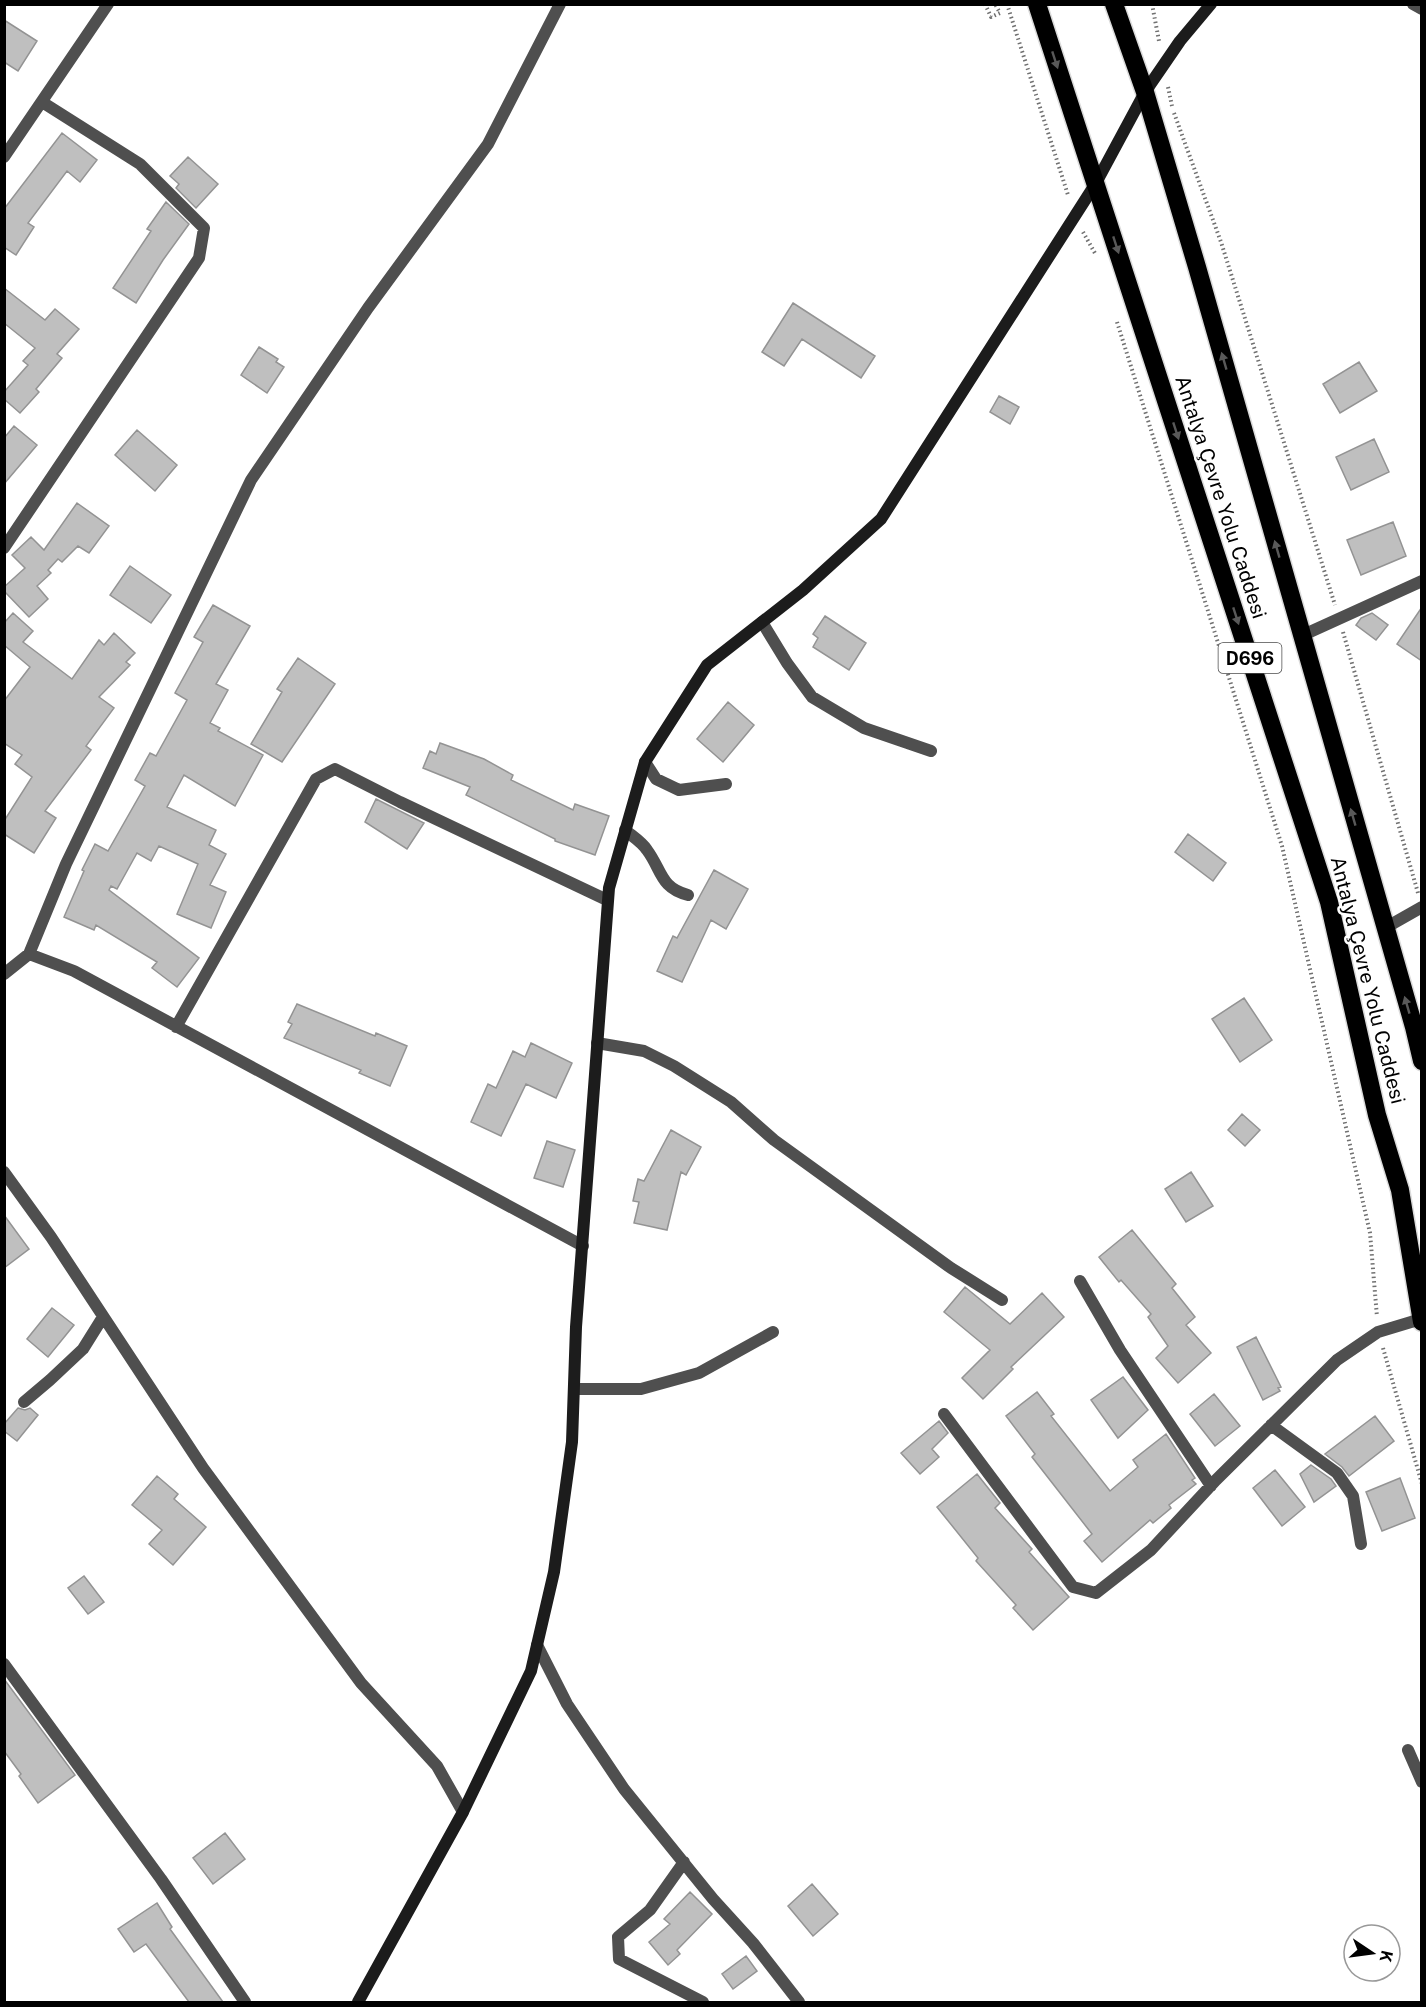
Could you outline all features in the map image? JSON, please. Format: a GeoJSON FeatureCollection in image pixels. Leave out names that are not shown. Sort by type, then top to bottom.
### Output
{"type":"FeatureCollection","features":[{"type":"Feature","properties":{"kind":"highway","name":"Antalya Çevre Yolu Caddesi"},"geometry":{"type":"LineString","coordinates":[[1037,4],[1329,902],[1377,1115],[1400,1190],[1421,1320]]}},
{"type":"Feature","properties":{"kind":"highway","name":"Antalya Çevre Yolu Caddesi"},"geometry":{"type":"LineString","coordinates":[[1114,4],[1145,92],[1197,267],[1414,1027],[1422,1062]]}},
{"type":"Feature","properties":{"kind":"street"},"geometry":{"type":"LineString","coordinates":[[4,157],[108,4]]}},
{"type":"Feature","properties":{"kind":"street"},"geometry":{"type":"LineString","coordinates":[[4,974],[29,954],[66,864],[251,480],[368,308],[488,144],[560,4]]}},
{"type":"Feature","properties":{"kind":"street"},"geometry":{"type":"LineString","coordinates":[[358,2002],[463,1812],[531,1671],[554,1572],[572,1442],[583,1246],[609,888],[645,762],[707,665],[803,590],[881,519],[1075,217],[1145,92],[1180,41],[1211,4]]}},
{"type":"Feature","properties":{"kind":"street"},"geometry":{"type":"LineString","coordinates":[[1413,4],[1422,9]]}},
{"type":"Feature","properties":{"kind":"street"},"geometry":{"type":"LineString","coordinates":[[4,548],[199,258],[204,228],[140,164],[42,102]]}},
{"type":"Feature","properties":{"kind":"street"},"geometry":{"type":"LineString","coordinates":[[1302,636],[1422,581]]}},
{"type":"Feature","properties":{"kind":"street"},"geometry":{"type":"LineString","coordinates":[[762,622],[812,697],[864,728],[931,751]]}},
{"type":"Feature","properties":{"kind":"street"},"geometry":{"type":"LineString","coordinates":[[645,762],[656,779],[679,790],[726,784]]}},
{"type":"Feature","properties":{"kind":"street"},"geometry":{"type":"LineString","coordinates":[[176,1027],[316,779],[335,769],[608,900]]}},
{"type":"Feature","properties":{"kind":"street"},"geometry":{"type":"LineString","coordinates":[[625,830],[647,849],[668,886],[688,895]]}},
{"type":"Feature","properties":{"kind":"street"},"geometry":{"type":"LineString","coordinates":[[1385,928],[1422,907]]}},
{"type":"Feature","properties":{"kind":"street"},"geometry":{"type":"LineString","coordinates":[[29,954],[74,971],[583,1246]]}},
{"type":"Feature","properties":{"kind":"street"},"geometry":{"type":"LineString","coordinates":[[597,1043],[644,1051],[674,1066],[731,1102],[774,1140],[951,1268],[1002,1300]]}},
{"type":"Feature","properties":{"kind":"street"},"geometry":{"type":"LineString","coordinates":[[4,1172],[203,1468],[361,1683],[437,1766],[463,1812]]}},
{"type":"Feature","properties":{"kind":"street"},"geometry":{"type":"LineString","coordinates":[[1080,1281],[1120,1350],[1211,1486]]}},
{"type":"Feature","properties":{"kind":"street"},"geometry":{"type":"LineString","coordinates":[[24,1402],[83,1349],[103,1317]]}},
{"type":"Feature","properties":{"kind":"street"},"geometry":{"type":"LineString","coordinates":[[944,1414],[1073,1587],[1096,1593],[1151,1550],[1211,1486],[1337,1360],[1378,1332],[1421,1320]]}},
{"type":"Feature","properties":{"kind":"street"},"geometry":{"type":"LineString","coordinates":[[574,1389],[641,1389],[699,1373],[773,1332]]}},
{"type":"Feature","properties":{"kind":"street"},"geometry":{"type":"LineString","coordinates":[[1271,1425],[1337,1473],[1353,1496],[1361,1544]]}},
{"type":"Feature","properties":{"kind":"street"},"geometry":{"type":"LineString","coordinates":[[537,1645],[573,1714],[624,1789],[753,1943],[799,2002]]}},
{"type":"Feature","properties":{"kind":"street"},"geometry":{"type":"LineString","coordinates":[[4,1664],[154,1870],[244,2002]]}},
{"type":"Feature","properties":{"kind":"street"},"geometry":{"type":"LineString","coordinates":[[1408,1750],[1422,1782]]}},
{"type":"Feature","properties":{"kind":"street"},"geometry":{"type":"LineString","coordinates":[[684,1862],[650,1910],[618,1937],[619,1959],[703,2002]]}},
{"type":"Feature","properties":{"kind":"path"},"geometry":{"type":"LineString","coordinates":[[985,4],[992,18],[1000,14],[995,4]]}},
{"type":"Feature","properties":{"kind":"path"},"geometry":{"type":"LineString","coordinates":[[1007,4],[1075,217],[1097,257]]}},
{"type":"Feature","properties":{"kind":"path"},"geometry":{"type":"LineString","coordinates":[[1152,4],[1173,109],[1221,242],[1339,619],[1418,894]]}},
{"type":"Feature","properties":{"kind":"path"},"geometry":{"type":"LineString","coordinates":[[1114,312],[1282,846],[1370,1233],[1378,1332],[1422,1484]]}},
{"type":"Feature","properties":{"kind":"building"},"geometry":{"type":"Polygon","coordinates":[[[4,20],[37,41],[18,71],[4,62],[4,20]]]}},
{"type":"Feature","properties":{"kind":"building"},"geometry":{"type":"Polygon","coordinates":[[[62,133],[97,160],[80,182],[67,171],[28,223],[34,227],[16,255],[4,247],[4,209],[62,133]]]}},
{"type":"Feature","properties":{"kind":"building"},"geometry":{"type":"Polygon","coordinates":[[[188,157],[218,184],[196,208],[176,188],[179,184],[170,176],[188,157]]]}},
{"type":"Feature","properties":{"kind":"building"},"geometry":{"type":"Polygon","coordinates":[[[166,202],[189,224],[136,303],[113,288],[151,231],[147,229],[166,202]]]}},
{"type":"Feature","properties":{"kind":"building"},"geometry":{"type":"Polygon","coordinates":[[[4,288],[45,320],[55,309],[79,329],[57,354],[62,358],[36,389],[39,392],[20,413],[4,399],[4,392],[28,365],[23,361],[35,348],[4,323],[4,288]]]}},
{"type":"Feature","properties":{"kind":"building"},"geometry":{"type":"Polygon","coordinates":[[[793,303],[875,356],[861,378],[802,339],[784,366],[762,352],[793,303]]]}},
{"type":"Feature","properties":{"kind":"building"},"geometry":{"type":"Polygon","coordinates":[[[259,347],[278,359],[276,362],[284,367],[267,393],[241,375],[259,347]]]}},
{"type":"Feature","properties":{"kind":"building"},"geometry":{"type":"Polygon","coordinates":[[[1359,362],[1377,391],[1340,413],[1323,384],[1359,362]]]}},
{"type":"Feature","properties":{"kind":"building"},"geometry":{"type":"Polygon","coordinates":[[[999,396],[1019,407],[1010,424],[990,412],[999,396]]]}},
{"type":"Feature","properties":{"kind":"building"},"geometry":{"type":"Polygon","coordinates":[[[14,426],[37,445],[4,484],[4,438],[14,426]]]}},
{"type":"Feature","properties":{"kind":"building"},"geometry":{"type":"Polygon","coordinates":[[[137,430],[177,465],[155,491],[115,455],[137,430]]]}},
{"type":"Feature","properties":{"kind":"building"},"geometry":{"type":"Polygon","coordinates":[[[1374,439],[1389,472],[1351,490],[1336,457],[1374,439]]]}},
{"type":"Feature","properties":{"kind":"building"},"geometry":{"type":"Polygon","coordinates":[[[77,503],[109,526],[89,553],[78,546],[62,562],[58,559],[48,570],[51,573],[37,586],[48,599],[29,617],[4,591],[4,587],[25,568],[12,555],[31,537],[44,550],[77,503]]]}},
{"type":"Feature","properties":{"kind":"building"},"geometry":{"type":"Polygon","coordinates":[[[1393,522],[1406,556],[1361,575],[1347,540],[1393,522]]]}},
{"type":"Feature","properties":{"kind":"building"},"geometry":{"type":"Polygon","coordinates":[[[130,566],[171,595],[151,623],[110,595],[130,566]]]}},
{"type":"Feature","properties":{"kind":"building"},"geometry":{"type":"Polygon","coordinates":[[[213,605],[250,626],[216,684],[228,690],[210,723],[220,728],[218,731],[263,755],[235,806],[184,775],[167,807],[216,830],[209,845],[226,854],[210,885],[226,892],[211,928],[177,914],[198,864],[159,846],[151,861],[137,853],[117,889],[111,886],[109,890],[199,958],[177,987],[152,968],[157,962],[96,925],[94,930],[64,917],[84,871],[82,870],[95,844],[108,851],[145,786],[135,780],[150,753],[156,756],[187,700],[175,693],[203,642],[194,637],[213,605]]]}},
{"type":"Feature","properties":{"kind":"building"},"geometry":{"type":"Polygon","coordinates":[[[1422,607],[1422,661],[1397,644],[1422,607]]]}},
{"type":"Feature","properties":{"kind":"building"},"geometry":{"type":"Polygon","coordinates":[[[13,613],[33,631],[23,642],[72,679],[99,640],[104,645],[114,633],[135,653],[126,662],[130,665],[99,697],[114,708],[86,746],[91,750],[45,811],[56,818],[34,853],[4,834],[4,821],[32,777],[15,764],[22,755],[4,743],[4,701],[30,667],[4,645],[4,623],[13,613]]]}},
{"type":"Feature","properties":{"kind":"building"},"geometry":{"type":"Polygon","coordinates":[[[1372,613],[1388,625],[1376,640],[1356,625],[1361,618],[1372,613]]]}},
{"type":"Feature","properties":{"kind":"building"},"geometry":{"type":"Polygon","coordinates":[[[825,616],[866,643],[849,670],[813,647],[818,638],[813,634],[825,616]]]}},
{"type":"Feature","properties":{"kind":"building"},"geometry":{"type":"Polygon","coordinates":[[[298,658],[335,684],[282,762],[251,744],[282,692],[277,689],[298,658]]]}},
{"type":"Feature","properties":{"kind":"building"},"geometry":{"type":"Polygon","coordinates":[[[728,702],[754,725],[723,762],[697,739],[728,702]]]}},
{"type":"Feature","properties":{"kind":"building"},"geometry":{"type":"Polygon","coordinates":[[[440,743],[484,759],[513,775],[511,780],[573,810],[575,804],[609,816],[595,855],[555,841],[466,795],[470,787],[423,768],[430,751],[436,754],[440,743]]]}},
{"type":"Feature","properties":{"kind":"building"},"geometry":{"type":"Polygon","coordinates":[[[376,799],[424,823],[407,849],[365,822],[376,799]]]}},
{"type":"Feature","properties":{"kind":"building"},"geometry":{"type":"Polygon","coordinates":[[[1188,834],[1226,863],[1213,881],[1175,852],[1188,834]]]}},
{"type":"Feature","properties":{"kind":"building"},"geometry":{"type":"Polygon","coordinates":[[[714,870],[748,889],[726,929],[711,920],[682,982],[657,971],[673,936],[677,938],[714,870]]]}},
{"type":"Feature","properties":{"kind":"building"},"geometry":{"type":"Polygon","coordinates":[[[1244,998],[1272,1040],[1240,1062],[1212,1019],[1244,998]]]}},
{"type":"Feature","properties":{"kind":"building"},"geometry":{"type":"Polygon","coordinates":[[[297,1004],[375,1036],[376,1033],[407,1046],[390,1086],[359,1073],[361,1070],[284,1038],[292,1024],[288,1022],[297,1004]]]}},
{"type":"Feature","properties":{"kind":"building"},"geometry":{"type":"Polygon","coordinates":[[[531,1043],[572,1063],[556,1098],[526,1084],[501,1136],[471,1122],[488,1084],[496,1088],[513,1051],[525,1057],[531,1043]]]}},
{"type":"Feature","properties":{"kind":"building"},"geometry":{"type":"Polygon","coordinates":[[[1242,1114],[1260,1130],[1245,1146],[1228,1130],[1242,1114]]]}},
{"type":"Feature","properties":{"kind":"building"},"geometry":{"type":"Polygon","coordinates":[[[671,1130],[701,1147],[686,1175],[681,1172],[667,1230],[634,1223],[639,1202],[633,1201],[638,1179],[644,1181],[671,1130]]]}},
{"type":"Feature","properties":{"kind":"building"},"geometry":{"type":"Polygon","coordinates":[[[547,1141],[575,1150],[563,1187],[534,1178],[547,1141]]]}},
{"type":"Feature","properties":{"kind":"building"},"geometry":{"type":"Polygon","coordinates":[[[1191,1172],[1213,1206],[1186,1222],[1165,1189],[1191,1172]]]}},
{"type":"Feature","properties":{"kind":"building"},"geometry":{"type":"Polygon","coordinates":[[[4,1215],[29,1249],[4,1268],[4,1215]]]}},
{"type":"Feature","properties":{"kind":"building"},"geometry":{"type":"Polygon","coordinates":[[[1132,1230],[1176,1284],[1172,1288],[1195,1317],[1186,1325],[1211,1353],[1178,1383],[1156,1358],[1168,1346],[1148,1317],[1151,1314],[1121,1280],[1119,1282],[1099,1257],[1132,1230]]]}},
{"type":"Feature","properties":{"kind":"building"},"geometry":{"type":"Polygon","coordinates":[[[965,1287],[1010,1324],[1042,1293],[1064,1317],[1011,1367],[1013,1369],[983,1399],[962,1378],[990,1350],[944,1312],[965,1287]]]}},
{"type":"Feature","properties":{"kind":"building"},"geometry":{"type":"Polygon","coordinates":[[[52,1308],[74,1325],[48,1357],[27,1339],[52,1308]]]}},
{"type":"Feature","properties":{"kind":"building"},"geometry":{"type":"Polygon","coordinates":[[[1256,1337],[1281,1387],[1278,1388],[1280,1391],[1263,1400],[1237,1347],[1256,1337]]]}},
{"type":"Feature","properties":{"kind":"building"},"geometry":{"type":"Polygon","coordinates":[[[1123,1377],[1148,1410],[1118,1438],[1091,1400],[1123,1377]]]}},
{"type":"Feature","properties":{"kind":"building"},"geometry":{"type":"Polygon","coordinates":[[[1037,1392],[1054,1414],[1051,1416],[1110,1491],[1138,1467],[1133,1460],[1166,1434],[1195,1478],[1192,1480],[1196,1484],[1169,1505],[1171,1508],[1153,1523],[1150,1520],[1102,1562],[1084,1541],[1092,1534],[1032,1457],[1035,1454],[1006,1416],[1037,1392]]]}},
{"type":"Feature","properties":{"kind":"building"},"geometry":{"type":"Polygon","coordinates":[[[1214,1394],[1240,1426],[1215,1446],[1190,1414],[1214,1394]]]}},
{"type":"Feature","properties":{"kind":"building"},"geometry":{"type":"Polygon","coordinates":[[[18,1408],[25,1410],[30,1408],[38,1415],[17,1441],[4,1431],[4,1424],[18,1408]]]}},
{"type":"Feature","properties":{"kind":"building"},"geometry":{"type":"Polygon","coordinates":[[[1375,1416],[1394,1441],[1349,1476],[1342,1467],[1325,1454],[1375,1416]]]}},
{"type":"Feature","properties":{"kind":"building"},"geometry":{"type":"Polygon","coordinates":[[[939,1421],[948,1433],[932,1449],[939,1457],[920,1474],[901,1453],[939,1421]]]}},
{"type":"Feature","properties":{"kind":"building"},"geometry":{"type":"Polygon","coordinates":[[[1311,1465],[1331,1479],[1336,1486],[1314,1502],[1300,1474],[1311,1465]]]}},
{"type":"Feature","properties":{"kind":"building"},"geometry":{"type":"Polygon","coordinates":[[[1275,1470],[1305,1507],[1282,1526],[1253,1488],[1275,1470]]]}},
{"type":"Feature","properties":{"kind":"building"},"geometry":{"type":"Polygon","coordinates":[[[977,1474],[1000,1503],[995,1508],[1032,1549],[1029,1552],[1069,1597],[1033,1630],[1013,1608],[1016,1605],[976,1561],[978,1558],[937,1507],[977,1474]]]}},
{"type":"Feature","properties":{"kind":"building"},"geometry":{"type":"Polygon","coordinates":[[[157,1476],[178,1494],[174,1499],[206,1527],[173,1565],[149,1544],[162,1530],[132,1505],[157,1476]]]}},
{"type":"Feature","properties":{"kind":"building"},"geometry":{"type":"Polygon","coordinates":[[[1400,1478],[1415,1518],[1382,1531],[1366,1492],[1400,1478]]]}},
{"type":"Feature","properties":{"kind":"building"},"geometry":{"type":"Polygon","coordinates":[[[84,1576],[104,1602],[88,1614],[68,1588],[84,1576]]]}},
{"type":"Feature","properties":{"kind":"building"},"geometry":{"type":"Polygon","coordinates":[[[4,1679],[75,1775],[38,1803],[4,1751],[4,1679]]]}},
{"type":"Feature","properties":{"kind":"building"},"geometry":{"type":"Polygon","coordinates":[[[225,1833],[245,1859],[213,1884],[193,1858],[225,1833]]]}},
{"type":"Feature","properties":{"kind":"building"},"geometry":{"type":"Polygon","coordinates":[[[812,1884],[838,1914],[813,1936],[788,1906],[812,1884]]]}},
{"type":"Feature","properties":{"kind":"building"},"geometry":{"type":"Polygon","coordinates":[[[690,1892],[712,1914],[677,1950],[680,1954],[668,1965],[649,1942],[670,1924],[664,1919],[690,1892]]]}},
{"type":"Feature","properties":{"kind":"building"},"geometry":{"type":"Polygon","coordinates":[[[157,1903],[172,1927],[170,1929],[223,2002],[189,2002],[146,1944],[134,1952],[118,1929],[157,1903]]]}},
{"type":"Feature","properties":{"kind":"building"},"geometry":{"type":"Polygon","coordinates":[[[746,1956],[757,1971],[733,1989],[722,1974],[746,1956]]]}}]}
